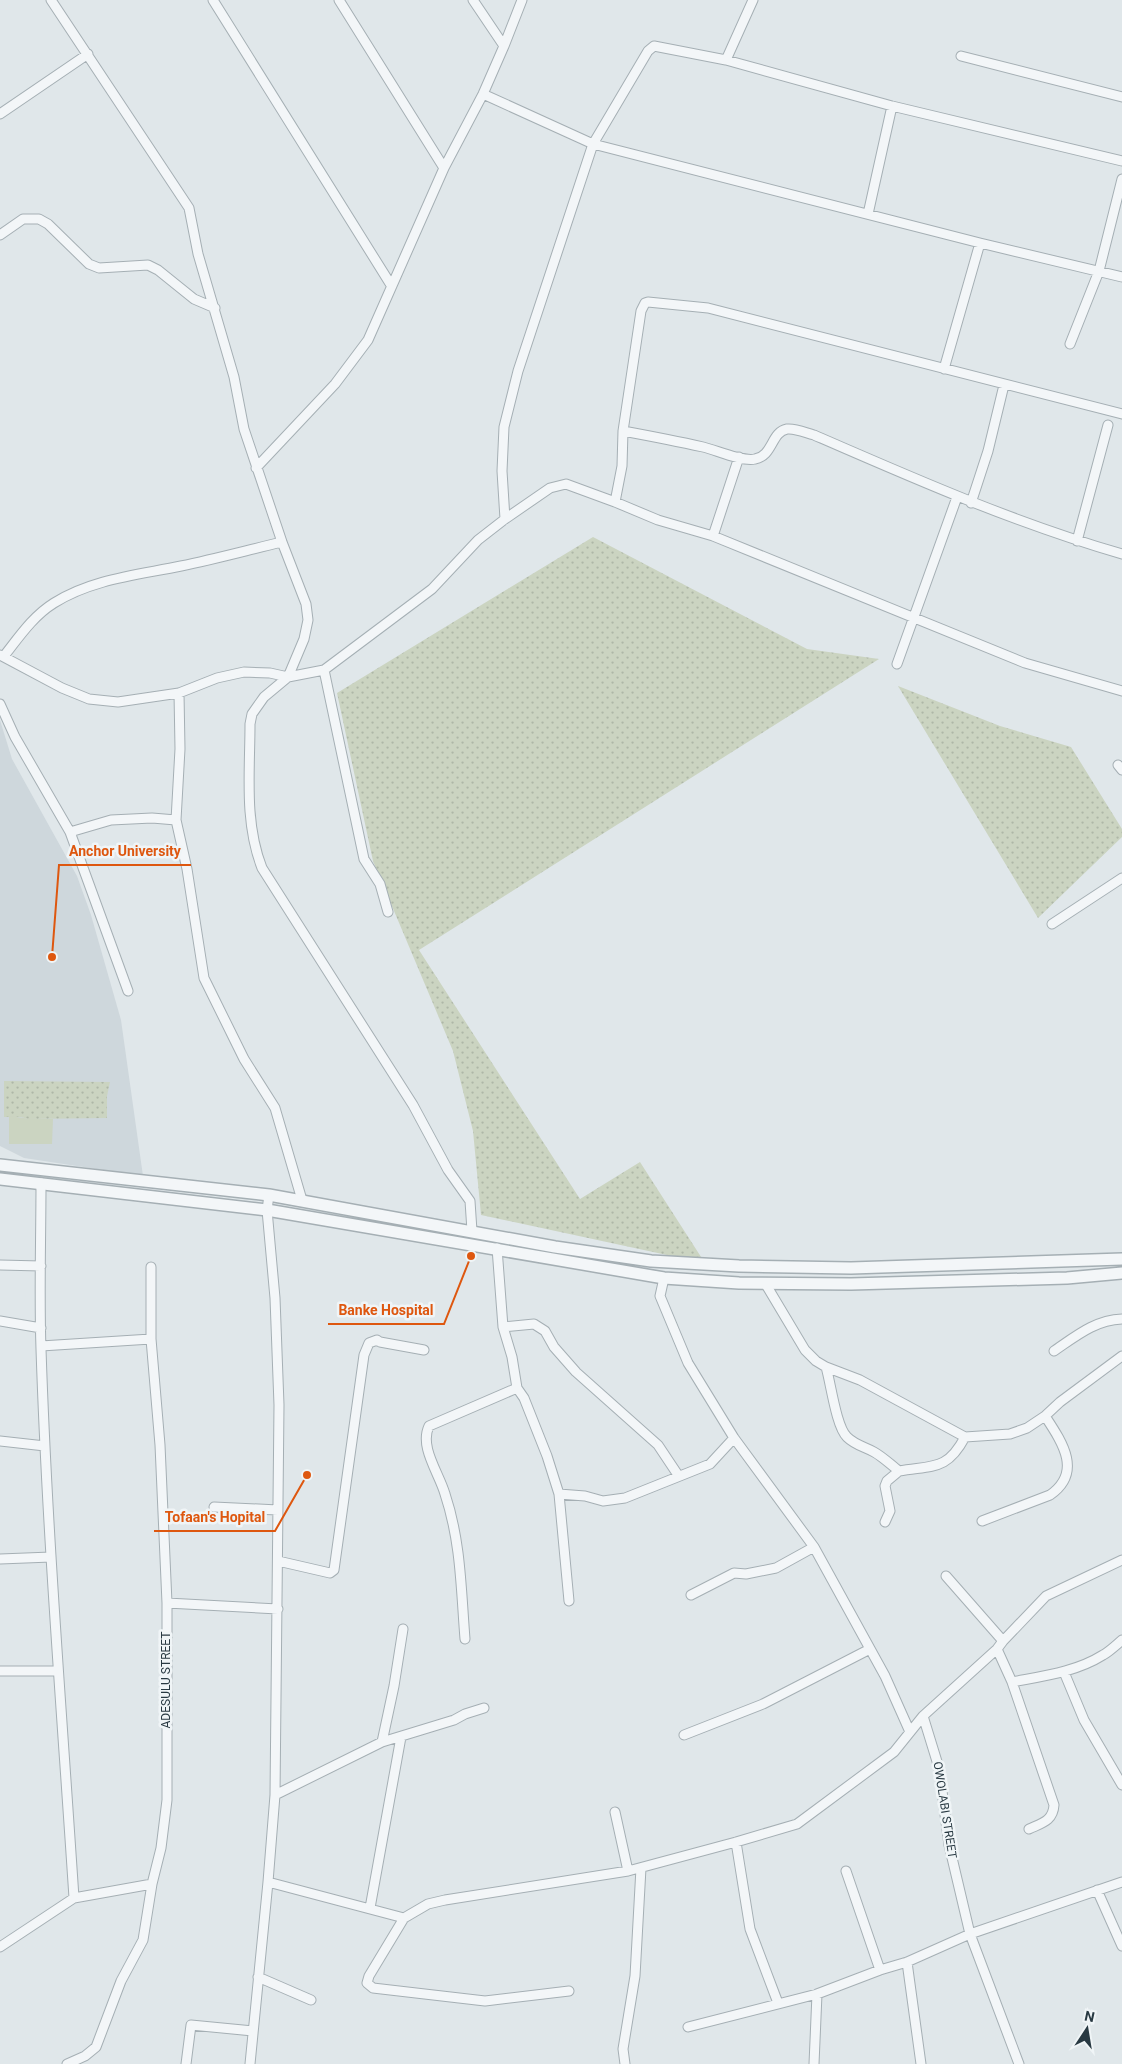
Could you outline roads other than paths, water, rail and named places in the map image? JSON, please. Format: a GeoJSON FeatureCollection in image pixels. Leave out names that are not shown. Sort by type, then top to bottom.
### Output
{"type":"FeatureCollection","features":[{"type":"Feature","properties":{"kind":"street"},"geometry":{"type":"LineString","coordinates":[[51,0],[189,208],[198,254],[234,377],[244,429],[282,542],[306,604],[308,620],[304,639],[288,677],[264,697],[252,714],[250,724],[250,812],[257,856],[262,868],[413,1105],[448,1170],[470,1201],[472,1231]]}},
{"type":"Feature","properties":{"kind":"street"},"geometry":{"type":"LineString","coordinates":[[213,0],[391,285]]}},
{"type":"Feature","properties":{"kind":"street"},"geometry":{"type":"LineString","coordinates":[[339,0],[444,168]]}},
{"type":"Feature","properties":{"kind":"street"},"geometry":{"type":"LineString","coordinates":[[474,0],[504,46]]}},
{"type":"Feature","properties":{"kind":"street"},"geometry":{"type":"LineString","coordinates":[[256,468],[334,384],[368,340],[444,168],[483,94],[522,0]]}},
{"type":"Feature","properties":{"kind":"street"},"geometry":{"type":"LineString","coordinates":[[726,60],[753,0]]}},
{"type":"Feature","properties":{"kind":"street"},"geometry":{"type":"LineString","coordinates":[[505,519],[502,471],[504,427],[518,371],[593,144],[648,51],[654,46],[726,60],[892,106],[1122,161]]}},
{"type":"Feature","properties":{"kind":"street"},"geometry":{"type":"LineString","coordinates":[[0,114],[88,54]]}},
{"type":"Feature","properties":{"kind":"street"},"geometry":{"type":"LineString","coordinates":[[961,56],[1122,97]]}},
{"type":"Feature","properties":{"kind":"street"},"geometry":{"type":"LineString","coordinates":[[483,94],[593,144],[980,243],[1122,276]]}},
{"type":"Feature","properties":{"kind":"street"},"geometry":{"type":"LineString","coordinates":[[868,214],[892,106]]}},
{"type":"Feature","properties":{"kind":"street"},"geometry":{"type":"LineString","coordinates":[[1070,344],[1099,272],[1122,179]]}},
{"type":"Feature","properties":{"kind":"street"},"geometry":{"type":"LineString","coordinates":[[0,235],[23,219],[39,219],[48,224],[89,264],[99,268],[148,265],[158,270],[194,299],[215,308]]}},
{"type":"Feature","properties":{"kind":"street"},"geometry":{"type":"LineString","coordinates":[[944,369],[980,243]]}},
{"type":"Feature","properties":{"kind":"street"},"geometry":{"type":"LineString","coordinates":[[616,502],[622,466],[623,431],[641,310],[645,303],[648,302],[708,308],[1122,414]]}},
{"type":"Feature","properties":{"kind":"street"},"geometry":{"type":"LineString","coordinates":[[971,503],[988,451],[1004,385]]}},
{"type":"Feature","properties":{"kind":"street"},"geometry":{"type":"LineString","coordinates":[[1077,541],[1108,425]]}},
{"type":"Feature","properties":{"kind":"street"},"geometry":{"type":"LineString","coordinates":[[623,431],[703,447],[750,460],[762,457],[768,452],[780,432],[786,429],[794,429],[814,435],[971,503],[1077,541],[1122,554]]}},
{"type":"Feature","properties":{"kind":"street"},"geometry":{"type":"LineString","coordinates":[[713,536],[739,457]]}},
{"type":"Feature","properties":{"kind":"street"},"geometry":{"type":"LineString","coordinates":[[282,542],[183,566],[104,582],[78,590],[52,604],[30,623],[2,656],[62,688],[89,699],[118,702],[179,693],[217,678],[244,672],[270,673],[288,677],[324,670],[432,589],[478,540],[505,519],[550,488],[566,484],[658,520],[713,536],[1025,663],[1122,691]]}},
{"type":"Feature","properties":{"kind":"street"},"geometry":{"type":"LineString","coordinates":[[897,664],[957,497]]}},
{"type":"Feature","properties":{"kind":"street"},"geometry":{"type":"LineString","coordinates":[[324,670],[364,860],[380,884],[388,912]]}},
{"type":"Feature","properties":{"kind":"street"},"geometry":{"type":"LineString","coordinates":[[179,693],[180,749],[176,820],[204,978],[244,1059],[275,1108],[302,1200]]}},
{"type":"Feature","properties":{"kind":"street"},"geometry":{"type":"LineString","coordinates":[[0,704],[15,737],[70,832],[128,991]]}},
{"type":"Feature","properties":{"kind":"street"},"geometry":{"type":"LineString","coordinates":[[70,832],[111,820],[152,818],[176,820]]}},
{"type":"Feature","properties":{"kind":"street"},"geometry":{"type":"LineString","coordinates":[[1052,924],[1122,878]]}},
{"type":"Feature","properties":{"kind":"street"},"geometry":{"type":"LineString","coordinates":[[0,1165],[269,1195],[556,1247],[651,1261],[739,1266],[851,1268],[1122,1259]]}},
{"type":"Feature","properties":{"kind":"street"},"geometry":{"type":"LineString","coordinates":[[0,1179],[41,1182],[267,1210],[664,1278],[765,1283],[851,1284],[1067,1278],[1122,1273]]}},
{"type":"Feature","properties":{"kind":"street"},"geometry":{"type":"LineString","coordinates":[[41,1182],[41,1346],[45,1446],[74,1898]]}},
{"type":"Feature","properties":{"kind":"street"},"geometry":{"type":"LineString","coordinates":[[250,2064],[275,1795],[279,1405],[274,1298],[267,1210],[269,1195]]}},
{"type":"Feature","properties":{"kind":"street"},"geometry":{"type":"LineString","coordinates":[[497,1248],[503,1327],[512,1357],[517,1388],[524,1398],[547,1456],[559,1494],[569,1601]]}},
{"type":"Feature","properties":{"kind":"street"},"geometry":{"type":"LineString","coordinates":[[0,1265],[41,1266]]}},
{"type":"Feature","properties":{"kind":"street","name":"ADESULU STREET"},"geometry":{"type":"LineString","coordinates":[[68,2064],[86,2056],[96,2047],[121,1981],[143,1940],[152,1884],[161,1848],[167,1800],[167,1603],[160,1445],[151,1339],[151,1267]]}},
{"type":"Feature","properties":{"kind":"street"},"geometry":{"type":"LineString","coordinates":[[664,1278],[660,1296],[688,1363],[734,1438],[814,1547],[885,1676],[910,1732]]}},
{"type":"Feature","properties":{"kind":"street"},"geometry":{"type":"LineString","coordinates":[[765,1283],[806,1350],[816,1361],[826,1367],[860,1380],[965,1437],[1010,1434],[1027,1428],[1122,1356]]}},
{"type":"Feature","properties":{"kind":"street"},"geometry":{"type":"LineString","coordinates":[[1054,1351],[1096,1324],[1122,1319]]}},
{"type":"Feature","properties":{"kind":"street"},"geometry":{"type":"LineString","coordinates":[[0,1321],[41,1328]]}},
{"type":"Feature","properties":{"kind":"street"},"geometry":{"type":"LineString","coordinates":[[503,1327],[534,1324],[545,1331],[554,1347],[576,1372],[658,1445],[678,1475]]}},
{"type":"Feature","properties":{"kind":"street"},"geometry":{"type":"LineString","coordinates":[[41,1346],[151,1339]]}},
{"type":"Feature","properties":{"kind":"street"},"geometry":{"type":"LineString","coordinates":[[278,1561],[330,1572],[334,1570],[364,1355],[369,1343],[377,1340],[424,1350]]}},
{"type":"Feature","properties":{"kind":"street"},"geometry":{"type":"LineString","coordinates":[[826,1367],[832,1387],[835,1410],[846,1436],[856,1445],[874,1452],[899,1471]]}},
{"type":"Feature","properties":{"kind":"street"},"geometry":{"type":"LineString","coordinates":[[465,1639],[454,1522],[442,1482],[426,1445],[425,1434],[429,1426],[517,1388]]}},
{"type":"Feature","properties":{"kind":"street"},"geometry":{"type":"LineString","coordinates":[[982,1521],[1050,1495],[1063,1482],[1068,1465],[1062,1441],[1045,1416]]}},
{"type":"Feature","properties":{"kind":"street"},"geometry":{"type":"LineString","coordinates":[[885,1522],[890,1511],[885,1486],[887,1480],[899,1471],[945,1464],[958,1450],[965,1437]]}},
{"type":"Feature","properties":{"kind":"street"},"geometry":{"type":"LineString","coordinates":[[559,1494],[585,1496],[603,1500],[625,1498],[678,1475],[710,1464],[734,1438]]}},
{"type":"Feature","properties":{"kind":"street"},"geometry":{"type":"LineString","coordinates":[[0,1440],[45,1446]]}},
{"type":"Feature","properties":{"kind":"street"},"geometry":{"type":"LineString","coordinates":[[214,1507],[278,1510]]}},
{"type":"Feature","properties":{"kind":"street"},"geometry":{"type":"LineString","coordinates":[[691,1595],[734,1573],[746,1574],[776,1568],[814,1547]]}},
{"type":"Feature","properties":{"kind":"street"},"geometry":{"type":"LineString","coordinates":[[0,1559],[51,1557]]}},
{"type":"Feature","properties":{"kind":"street"},"geometry":{"type":"LineString","coordinates":[[569,1991],[485,2001],[373,1988],[367,1983],[369,1976],[404,1918],[428,1904],[628,1871],[797,1824],[894,1752],[923,1716],[997,1649],[1003,1640],[1046,1596],[1122,1560]]}},
{"type":"Feature","properties":{"kind":"street"},"geometry":{"type":"LineString","coordinates":[[946,1576],[1003,1640]]}},
{"type":"Feature","properties":{"kind":"street"},"geometry":{"type":"LineString","coordinates":[[167,1603],[278,1608]]}},
{"type":"Feature","properties":{"kind":"street"},"geometry":{"type":"LineString","coordinates":[[382,1742],[394,1686],[403,1629]]}},
{"type":"Feature","properties":{"kind":"street"},"geometry":{"type":"LineString","coordinates":[[1012,1682],[1064,1672],[1104,1655],[1122,1640]]}},
{"type":"Feature","properties":{"kind":"street"},"geometry":{"type":"LineString","coordinates":[[684,1735],[763,1704],[870,1649]]}},
{"type":"Feature","properties":{"kind":"street"},"geometry":{"type":"LineString","coordinates":[[997,1649],[1012,1682],[1054,1805],[1054,1813],[1050,1819],[1029,1829]]}},
{"type":"Feature","properties":{"kind":"street"},"geometry":{"type":"LineString","coordinates":[[0,1671],[58,1671]]}},
{"type":"Feature","properties":{"kind":"street"},"geometry":{"type":"LineString","coordinates":[[1064,1672],[1084,1720],[1122,1786]]}},
{"type":"Feature","properties":{"kind":"street"},"geometry":{"type":"LineString","coordinates":[[275,1795],[382,1742],[401,1738],[484,1708]]}},
{"type":"Feature","properties":{"kind":"street","name":"OWOLABI STREET"},"geometry":{"type":"LineString","coordinates":[[923,1716],[940,1768],[949,1845],[970,1934],[1018,2064]]}},
{"type":"Feature","properties":{"kind":"street"},"geometry":{"type":"LineString","coordinates":[[370,1908],[401,1738]]}},
{"type":"Feature","properties":{"kind":"street"},"geometry":{"type":"LineString","coordinates":[[615,1812],[628,1871]]}},
{"type":"Feature","properties":{"kind":"street"},"geometry":{"type":"LineString","coordinates":[[736,1842],[750,1929],[778,2004]]}},
{"type":"Feature","properties":{"kind":"street"},"geometry":{"type":"LineString","coordinates":[[625,2064],[623,2049],[635,1976],[641,1868]]}},
{"type":"Feature","properties":{"kind":"street"},"geometry":{"type":"LineString","coordinates":[[846,1871],[880,1970]]}},
{"type":"Feature","properties":{"kind":"street"},"geometry":{"type":"LineString","coordinates":[[268,1882],[404,1918]]}},
{"type":"Feature","properties":{"kind":"street"},"geometry":{"type":"LineString","coordinates":[[688,2027],[817,1994],[880,1970],[907,1962],[970,1934],[1122,1882]]}},
{"type":"Feature","properties":{"kind":"street"},"geometry":{"type":"LineString","coordinates":[[0,1947],[74,1898],[152,1884]]}},
{"type":"Feature","properties":{"kind":"street"},"geometry":{"type":"LineString","coordinates":[[1097,1890],[1122,1946]]}},
{"type":"Feature","properties":{"kind":"street"},"geometry":{"type":"LineString","coordinates":[[907,1962],[922,2064]]}},
{"type":"Feature","properties":{"kind":"street"},"geometry":{"type":"LineString","coordinates":[[258,1976],[311,2000]]}},
{"type":"Feature","properties":{"kind":"street"},"geometry":{"type":"LineString","coordinates":[[814,2064],[817,1994]]}},
{"type":"Feature","properties":{"kind":"street"},"geometry":{"type":"LineString","coordinates":[[186,2064],[191,2025],[253,2030]]}},
{"type":"Feature","properties":{"kind":"place","name":"Anchor University"},"geometry":{"type":"Point","coordinates":[52,957]}},
{"type":"Feature","properties":{"kind":"place","name":"Banke Hospital"},"geometry":{"type":"Point","coordinates":[471,1256]}},
{"type":"Feature","properties":{"kind":"place","name":"Tofaan's Hopital"},"geometry":{"type":"Point","coordinates":[307,1475]}}]}
